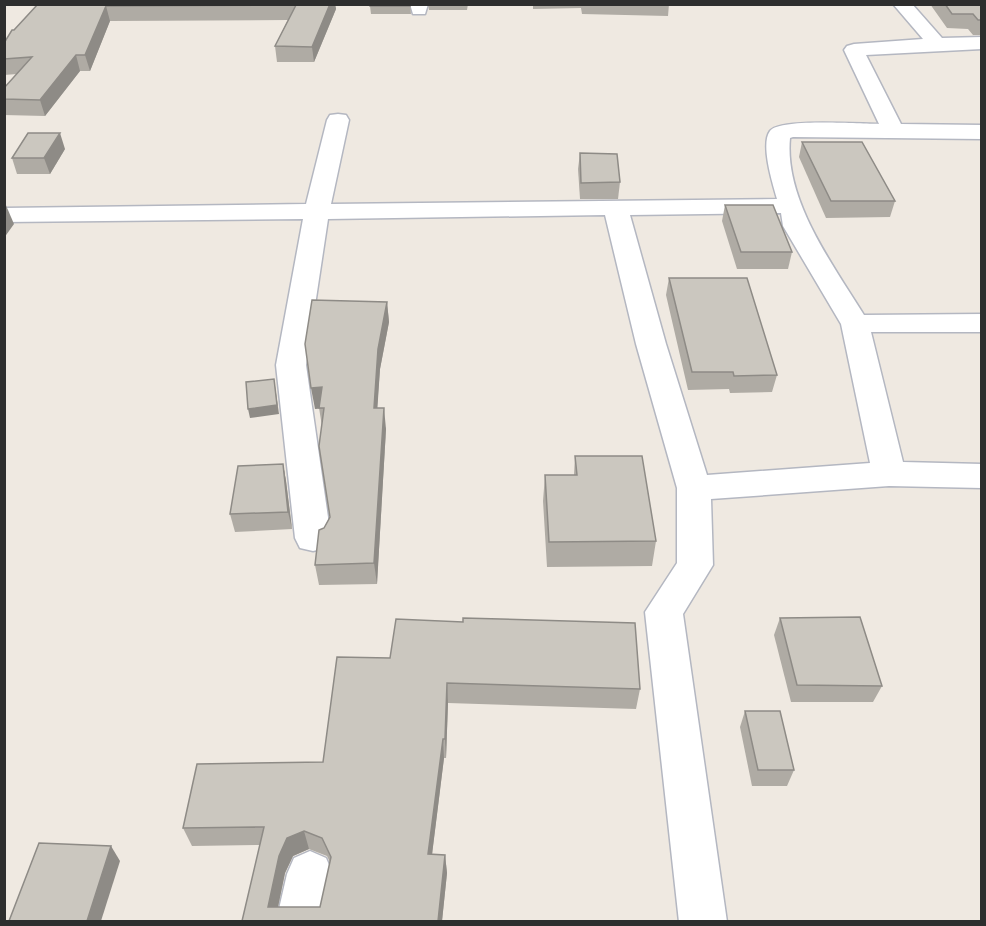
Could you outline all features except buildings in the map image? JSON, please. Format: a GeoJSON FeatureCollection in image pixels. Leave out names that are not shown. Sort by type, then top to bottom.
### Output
{"type":"FeatureCollection","features":[{"type":"Feature","properties":{"kind":"street"},"geometry":{"type":"LineString","coordinates":[[902,4],[937,44]]}},
{"type":"Feature","properties":{"kind":"street"},"geometry":{"type":"LineString","coordinates":[[892,129],[854,50],[981,43]]}},
{"type":"Feature","properties":{"kind":"street"},"geometry":{"type":"LineString","coordinates":[[313,538],[291,365],[317,211],[338,120]]}},
{"type":"Feature","properties":{"kind":"street"},"geometry":{"type":"LineString","coordinates":[[889,474],[855,324],[796,226],[782,176],[777,145],[779,134],[791,130],[892,129],[912,132],[981,132]]}},
{"type":"Feature","properties":{"kind":"street"},"geometry":{"type":"LineString","coordinates":[[4,215],[616,210],[791,206]]}},
{"type":"Feature","properties":{"kind":"street"},"geometry":{"type":"LineString","coordinates":[[616,210],[651,344],[694,488],[695,565],[664,612],[703,921]]}},
{"type":"Feature","properties":{"kind":"street"},"geometry":{"type":"LineString","coordinates":[[855,324],[981,323]]}},
{"type":"Feature","properties":{"kind":"street"},"geometry":{"type":"LineString","coordinates":[[694,488],[889,474],[981,476]]}},
{"type":"Feature","properties":{"kind":"street"},"geometry":{"type":"LineString","coordinates":[[300,921],[310,874]]}}]}
